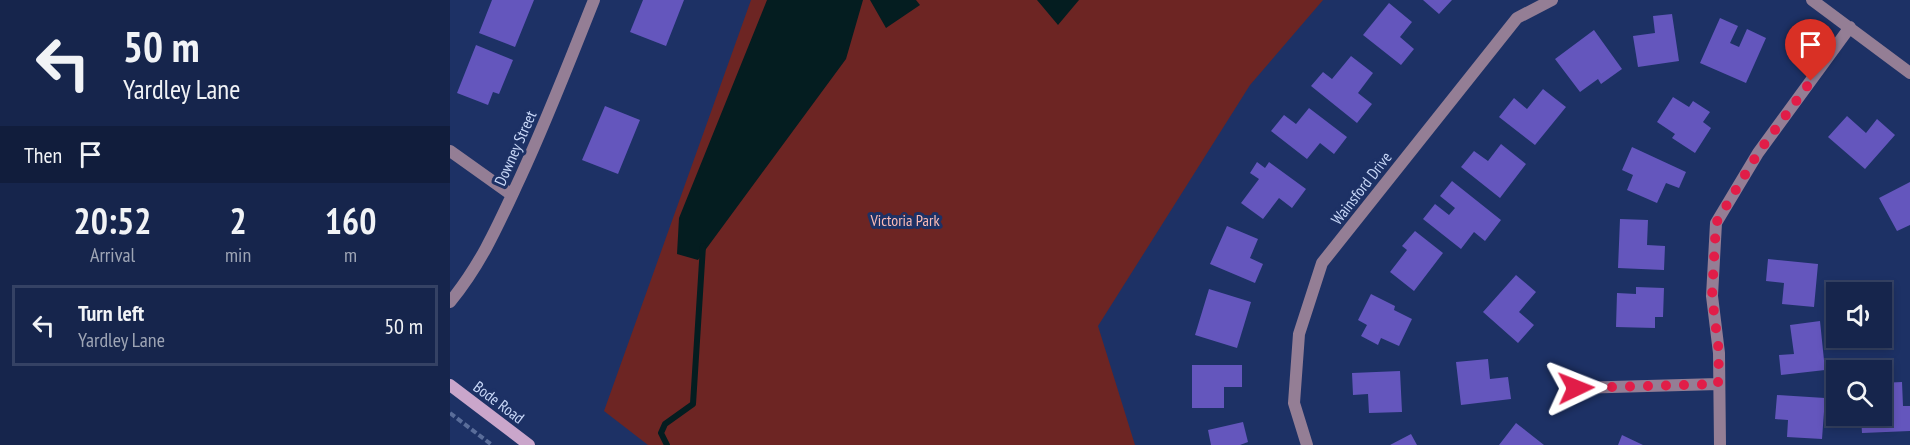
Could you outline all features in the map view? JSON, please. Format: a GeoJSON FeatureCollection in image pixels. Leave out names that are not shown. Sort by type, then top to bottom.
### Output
{"type":"FeatureCollection","features":[{"type":"Feature","properties":{"kind":"street","name":"Downey Street"},"geometry":{"type":"LineString","coordinates":[[450,302],[497,232],[549,115],[594,0]]}},
{"type":"Feature","properties":{"kind":"street","name":"Wainsford Drive"},"geometry":{"type":"LineString","coordinates":[[1307,445],[1294,403],[1299,334],[1322,263],[1517,18],[1552,0]]}},
{"type":"Feature","properties":{"kind":"street"},"geometry":{"type":"LineString","coordinates":[[1812,0],[1910,73]]}},
{"type":"Feature","properties":{"kind":"street"},"geometry":{"type":"LineString","coordinates":[[1720,445],[1719,353],[1712,296],[1716,223],[1758,153],[1850,27]]}},
{"type":"Feature","properties":{"kind":"street"},"geometry":{"type":"LineString","coordinates":[[450,151],[512,195]]}},
{"type":"Feature","properties":{"kind":"street"},"geometry":{"type":"LineString","coordinates":[[1576,388],[1718,384]]}},
{"type":"Feature","properties":{"kind":"street","name":"Bode Road"},"geometry":{"type":"LineString","coordinates":[[450,385],[529,445]]}},
{"type":"Feature","properties":{"kind":"path"},"geometry":{"type":"LineString","coordinates":[[450,413],[492,445]]}},
{"type":"Feature","properties":{"kind":"green space","name":"Victoria Park"},"geometry":{"type":"Polygon","coordinates":[[[751,0],[1323,0],[1250,85],[1098,326],[1135,445],[648,445],[604,411],[751,0]]]}},
{"type":"Feature","properties":{"kind":"shaded area"},"geometry":{"type":"Polygon","coordinates":[[[767,0],[863,0],[846,59],[698,260],[677,254],[679,218],[767,0]]]}},
{"type":"Feature","properties":{"kind":"shaded area"},"geometry":{"type":"Polygon","coordinates":[[[870,0],[916,0],[920,5],[886,28],[870,0]]]}},
{"type":"Feature","properties":{"kind":"shaded area"},"geometry":{"type":"Polygon","coordinates":[[[1037,0],[1079,0],[1058,25],[1037,0]]]}},
{"type":"Feature","properties":{"kind":"building"},"geometry":{"type":"Polygon","coordinates":[[[492,0],[534,0],[515,47],[479,33],[492,0]]]}},
{"type":"Feature","properties":{"kind":"building"},"geometry":{"type":"Polygon","coordinates":[[[643,0],[684,0],[666,46],[630,32],[643,0]]]}},
{"type":"Feature","properties":{"kind":"building"},"geometry":{"type":"Polygon","coordinates":[[[1423,0],[1452,0],[1439,14],[1423,0]]]}},
{"type":"Feature","properties":{"kind":"building"},"geometry":{"type":"Polygon","coordinates":[[[1389,3],[1412,22],[1400,37],[1414,49],[1401,65],[1363,35],[1389,3]]]}},
{"type":"Feature","properties":{"kind":"building"},"geometry":{"type":"Polygon","coordinates":[[[1672,14],[1679,61],[1638,67],[1633,36],[1655,33],[1653,16],[1672,14]]]}},
{"type":"Feature","properties":{"kind":"building"},"geometry":{"type":"Polygon","coordinates":[[[1720,18],[1738,26],[1730,43],[1739,47],[1747,29],[1766,38],[1746,83],[1700,63],[1720,18]]]}},
{"type":"Feature","properties":{"kind":"building"},"geometry":{"type":"Polygon","coordinates":[[[1594,30],[1622,69],[1601,84],[1598,79],[1580,92],[1555,59],[1594,30]]]}},
{"type":"Feature","properties":{"kind":"building"},"geometry":{"type":"Polygon","coordinates":[[[476,45],[513,60],[499,94],[493,92],[488,105],[457,93],[476,45]]]}},
{"type":"Feature","properties":{"kind":"building"},"geometry":{"type":"Polygon","coordinates":[[[1351,56],[1373,73],[1358,93],[1372,104],[1357,123],[1311,86],[1323,72],[1332,79],[1351,56]]]}},
{"type":"Feature","properties":{"kind":"building"},"geometry":{"type":"Polygon","coordinates":[[[1543,89],[1566,107],[1535,145],[1499,117],[1514,98],[1527,109],[1543,89]]]}},
{"type":"Feature","properties":{"kind":"building"},"geometry":{"type":"Polygon","coordinates":[[[1673,97],[1689,107],[1693,101],[1710,112],[1703,122],[1711,128],[1695,153],[1672,138],[1675,134],[1657,122],[1673,97]]]}},
{"type":"Feature","properties":{"kind":"building"},"geometry":{"type":"Polygon","coordinates":[[[605,106],[640,120],[618,174],[582,160],[605,106]]]}},
{"type":"Feature","properties":{"kind":"building"},"geometry":{"type":"Polygon","coordinates":[[[1309,108],[1347,137],[1334,154],[1320,143],[1307,159],[1271,131],[1284,115],[1296,124],[1309,108]]]}},
{"type":"Feature","properties":{"kind":"building"},"geometry":{"type":"Polygon","coordinates":[[[1847,116],[1866,133],[1877,119],[1895,135],[1865,169],[1828,137],[1847,116]]]}},
{"type":"Feature","properties":{"kind":"building"},"geometry":{"type":"Polygon","coordinates":[[[1501,144],[1526,164],[1500,198],[1461,167],[1474,151],[1488,161],[1501,144]]]}},
{"type":"Feature","properties":{"kind":"building"},"geometry":{"type":"Polygon","coordinates":[[[1632,147],[1686,172],[1679,188],[1666,183],[1657,203],[1627,190],[1633,175],[1622,170],[1632,147]]]}},
{"type":"Feature","properties":{"kind":"building"},"geometry":{"type":"Polygon","coordinates":[[[1257,162],[1265,168],[1269,162],[1306,189],[1292,208],[1279,198],[1263,219],[1241,203],[1259,179],[1250,173],[1257,162]]]}},
{"type":"Feature","properties":{"kind":"building"},"geometry":{"type":"Polygon","coordinates":[[[1452,181],[1501,220],[1485,241],[1474,232],[1461,249],[1423,219],[1435,204],[1449,215],[1455,208],[1440,196],[1452,181]]]}},
{"type":"Feature","properties":{"kind":"building"},"geometry":{"type":"Polygon","coordinates":[[[1910,182],[1910,225],[1897,231],[1879,198],[1910,182]]]}},
{"type":"Feature","properties":{"kind":"building"},"geometry":{"type":"Polygon","coordinates":[[[1620,219],[1648,220],[1647,245],[1665,246],[1664,270],[1618,268],[1620,219]]]}},
{"type":"Feature","properties":{"kind":"building"},"geometry":{"type":"Polygon","coordinates":[[[1227,226],[1258,239],[1250,258],[1263,264],[1255,283],[1210,264],[1227,226]]]}},
{"type":"Feature","properties":{"kind":"building"},"geometry":{"type":"Polygon","coordinates":[[[1415,231],[1443,253],[1414,291],[1390,272],[1407,250],[1402,246],[1415,231]]]}},
{"type":"Feature","properties":{"kind":"building"},"geometry":{"type":"Polygon","coordinates":[[[1768,259],[1818,264],[1814,307],[1782,304],[1784,283],[1766,281],[1768,259]]]}},
{"type":"Feature","properties":{"kind":"building"},"geometry":{"type":"Polygon","coordinates":[[[1516,275],[1536,292],[1519,312],[1534,325],[1518,343],[1483,312],[1516,275]]]}},
{"type":"Feature","properties":{"kind":"building"},"geometry":{"type":"Polygon","coordinates":[[[1636,287],[1664,288],[1663,317],[1655,317],[1655,328],[1616,327],[1617,293],[1636,294],[1636,287]]]}},
{"type":"Feature","properties":{"kind":"building"},"geometry":{"type":"Polygon","coordinates":[[[1209,289],[1251,302],[1237,348],[1195,335],[1209,289]]]}},
{"type":"Feature","properties":{"kind":"building"},"geometry":{"type":"Polygon","coordinates":[[[1371,294],[1395,306],[1394,310],[1412,319],[1399,346],[1381,338],[1378,345],[1361,336],[1367,325],[1358,320],[1371,294]]]}},
{"type":"Feature","properties":{"kind":"building"},"geometry":{"type":"Polygon","coordinates":[[[1820,321],[1825,370],[1781,375],[1779,355],[1794,354],[1790,325],[1820,321]]]}},
{"type":"Feature","properties":{"kind":"building"},"geometry":{"type":"Polygon","coordinates":[[[1488,359],[1490,379],[1508,377],[1511,399],[1461,405],[1456,362],[1488,359]]]}},
{"type":"Feature","properties":{"kind":"building"},"geometry":{"type":"Polygon","coordinates":[[[1192,365],[1242,365],[1242,387],[1224,387],[1224,408],[1192,408],[1192,365]]]}},
{"type":"Feature","properties":{"kind":"building"},"geometry":{"type":"Polygon","coordinates":[[[1400,371],[1402,412],[1369,413],[1368,394],[1353,395],[1352,373],[1400,371]]]}},
{"type":"Feature","properties":{"kind":"building"},"geometry":{"type":"Polygon","coordinates":[[[1892,382],[1902,382],[1903,406],[1910,406],[1910,431],[1862,433],[1862,426],[1892,426],[1892,382]]]}},
{"type":"Feature","properties":{"kind":"building"},"geometry":{"type":"Polygon","coordinates":[[[1777,395],[1825,398],[1822,439],[1787,437],[1788,420],[1775,419],[1777,395]]]}},
{"type":"Feature","properties":{"kind":"building"},"geometry":{"type":"Polygon","coordinates":[[[1243,422],[1248,442],[1240,445],[1211,445],[1208,430],[1243,422]]]}},
{"type":"Feature","properties":{"kind":"building"},"geometry":{"type":"Polygon","coordinates":[[[1516,423],[1544,445],[1499,445],[1516,423]]]}},
{"type":"Feature","properties":{"kind":"building"},"geometry":{"type":"Polygon","coordinates":[[[1411,434],[1417,445],[1390,445],[1411,434]]]}},
{"type":"Feature","properties":{"kind":"building"},"geometry":{"type":"Polygon","coordinates":[[[1622,435],[1643,445],[1618,445],[1622,435]]]}},
{"type":"Feature","properties":{"kind":"waterway"},"geometry":{"type":"LineString","coordinates":[[667,445],[661,433],[665,424],[693,404],[703,246]]}},
{"type":"Feature","properties":{"kind":"route"},"geometry":{"type":"LineString","coordinates":[[1576,388],[1718,384],[1719,353],[1712,296],[1716,223],[1758,153],[1811,81]]}}]}
